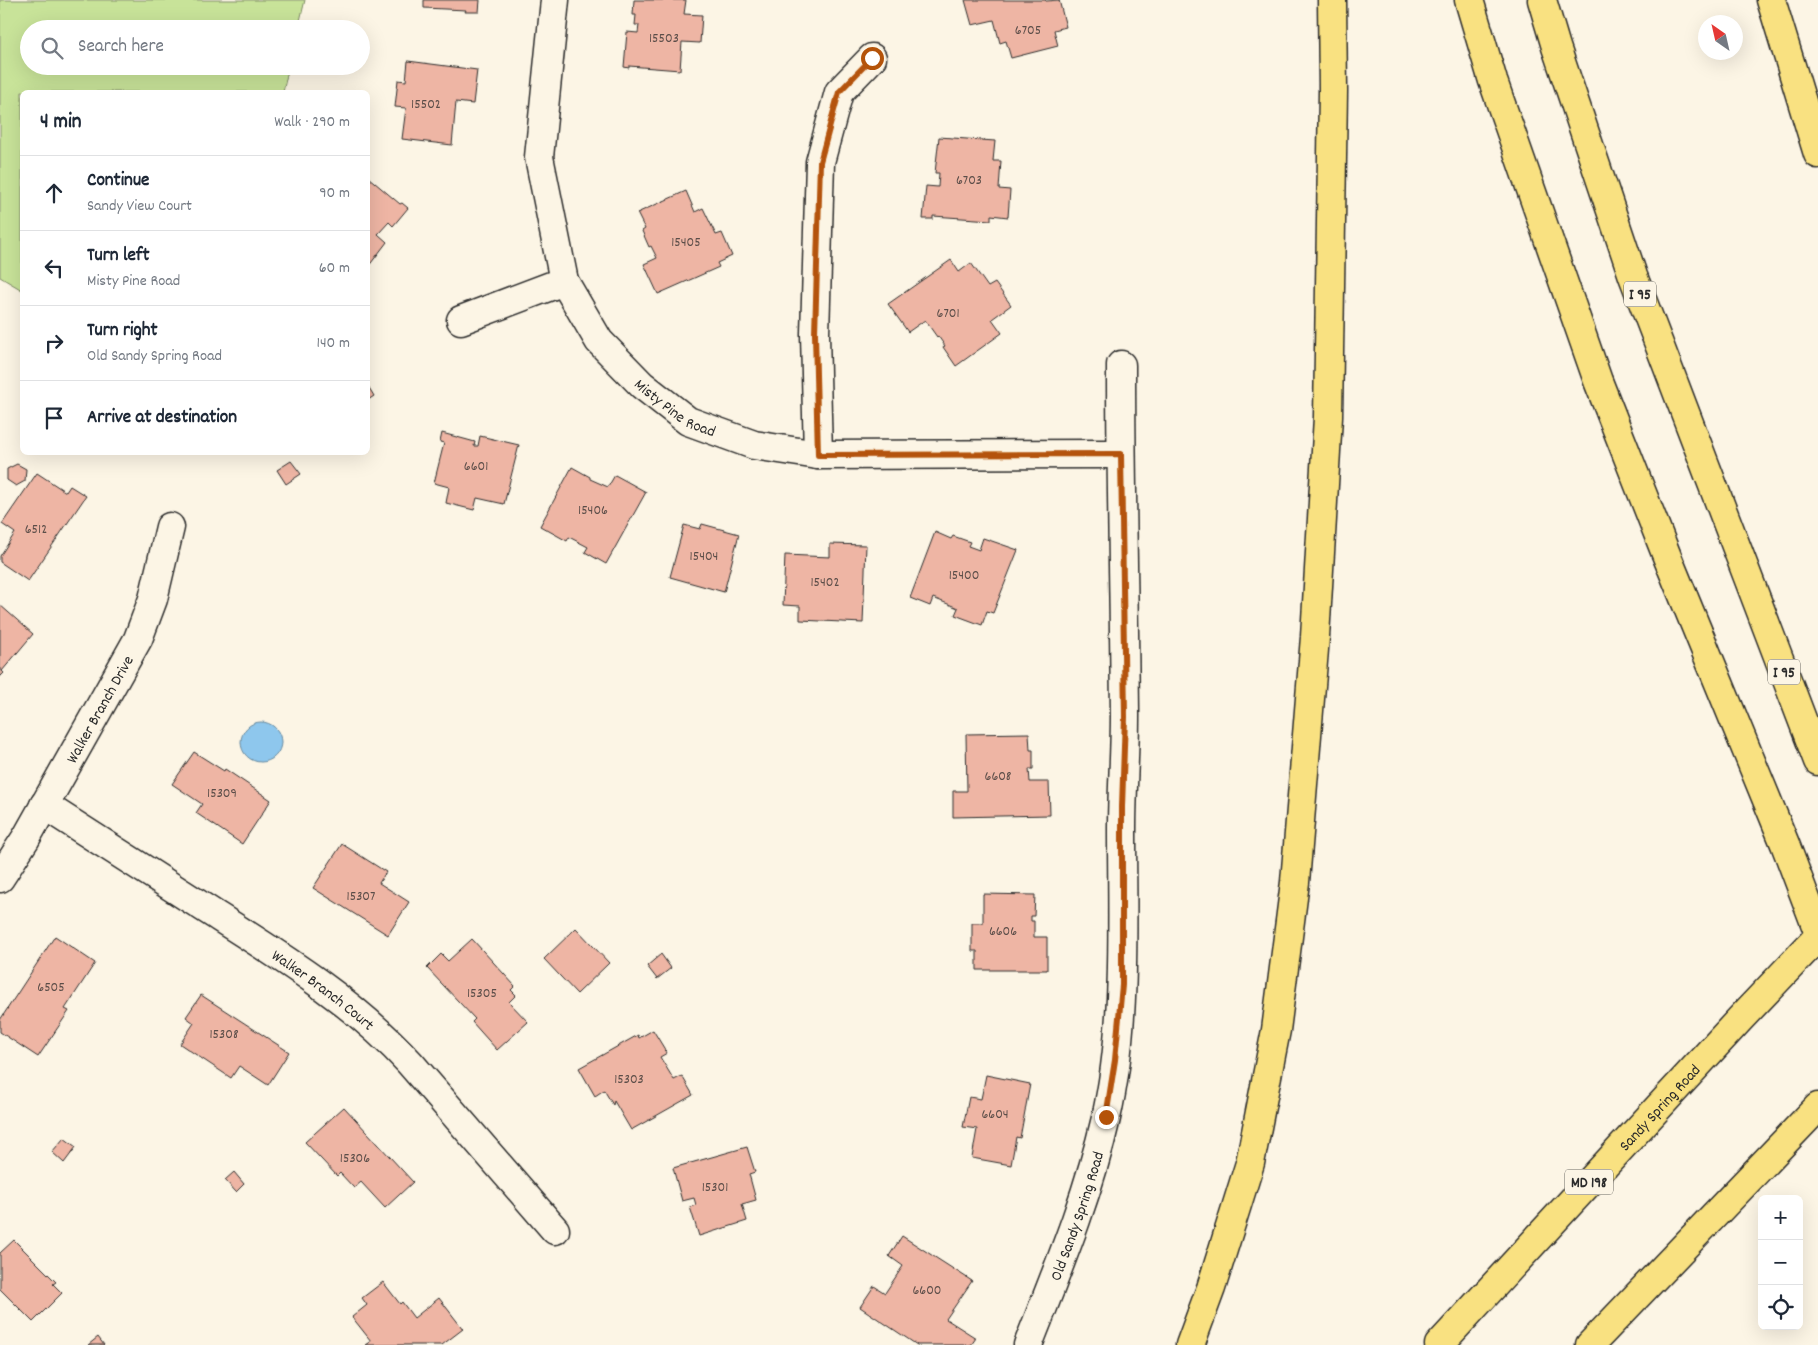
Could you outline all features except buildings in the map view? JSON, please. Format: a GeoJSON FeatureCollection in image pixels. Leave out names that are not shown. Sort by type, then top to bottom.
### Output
{"type":"FeatureCollection","features":[{"type":"Feature","properties":{"kind":"main road"},"geometry":{"type":"LineString","coordinates":[[1190,1345],[1211,1288],[1250,1163],[1276,1030],[1296,882],[1315,637],[1328,417],[1333,91],[1332,0]]}},
{"type":"Feature","properties":{"kind":"main road"},"geometry":{"type":"LineString","coordinates":[[1469,0],[1493,81],[1598,380],[1668,559],[1785,844],[1818,931]]}},
{"type":"Feature","properties":{"kind":"main road","name":"I 95"},"geometry":{"type":"LineString","coordinates":[[1542,0],[1633,276],[1818,761]]}},
{"type":"Feature","properties":{"kind":"main road"},"geometry":{"type":"LineString","coordinates":[[1771,0],[1818,154]]}},
{"type":"Feature","properties":{"kind":"main road","name":"Sandy Spring Road"},"geometry":{"type":"LineString","coordinates":[[1439,1345],[1818,937]]}},
{"type":"Feature","properties":{"kind":"main road"},"geometry":{"type":"LineString","coordinates":[[1590,1345],[1818,1107]]}},
{"type":"Feature","properties":{"kind":"street","name":"Misty Pine Road"},"geometry":{"type":"LineString","coordinates":[[555,0],[540,157],[564,281],[598,341],[642,385],[688,422],[754,445],[818,455],[1121,454]]}},
{"type":"Feature","properties":{"kind":"street"},"geometry":{"type":"LineString","coordinates":[[818,455],[815,334],[820,162],[839,92],[872,58]]}},
{"type":"Feature","properties":{"kind":"street"},"geometry":{"type":"LineString","coordinates":[[461,320],[564,281]]}},
{"type":"Feature","properties":{"kind":"street","name":"Old Sandy Spring Road"},"geometry":{"type":"LineString","coordinates":[[1028,1345],[1073,1232],[1106,1117],[1115,1060],[1122,985],[1122,807],[1125,717],[1121,365]]}},
{"type":"Feature","properties":{"kind":"street","name":"Walker Branch Drive"},"geometry":{"type":"LineString","coordinates":[[0,878],[26,838],[138,639],[153,599],[170,527]]}},
{"type":"Feature","properties":{"kind":"street","name":"Walker Branch Court"},"geometry":{"type":"LineString","coordinates":[[44,805],[258,942],[369,1022],[399,1052],[556,1230]]}},
{"type":"Feature","properties":{"kind":"green space"},"geometry":{"type":"Polygon","coordinates":[[[0,0],[305,0],[300,20],[20,20],[20,75],[287,75],[283,90],[20,90],[20,289],[0,277],[0,0]]]}},
{"type":"Feature","properties":{"kind":"water"},"geometry":{"type":"Polygon","coordinates":[[[257,722],[265,722],[272,725],[278,731],[281,742],[278,753],[272,759],[265,762],[257,762],[250,759],[244,753],[241,746],[241,738],[244,731],[250,725],[257,722]]]}},
{"type":"Feature","properties":{"kind":"route"},"geometry":{"type":"LineString","coordinates":[[872,58],[839,92],[820,162],[815,334],[818,455],[1121,454],[1125,717],[1122,807],[1122,985],[1115,1060],[1106,1117]]}}]}
